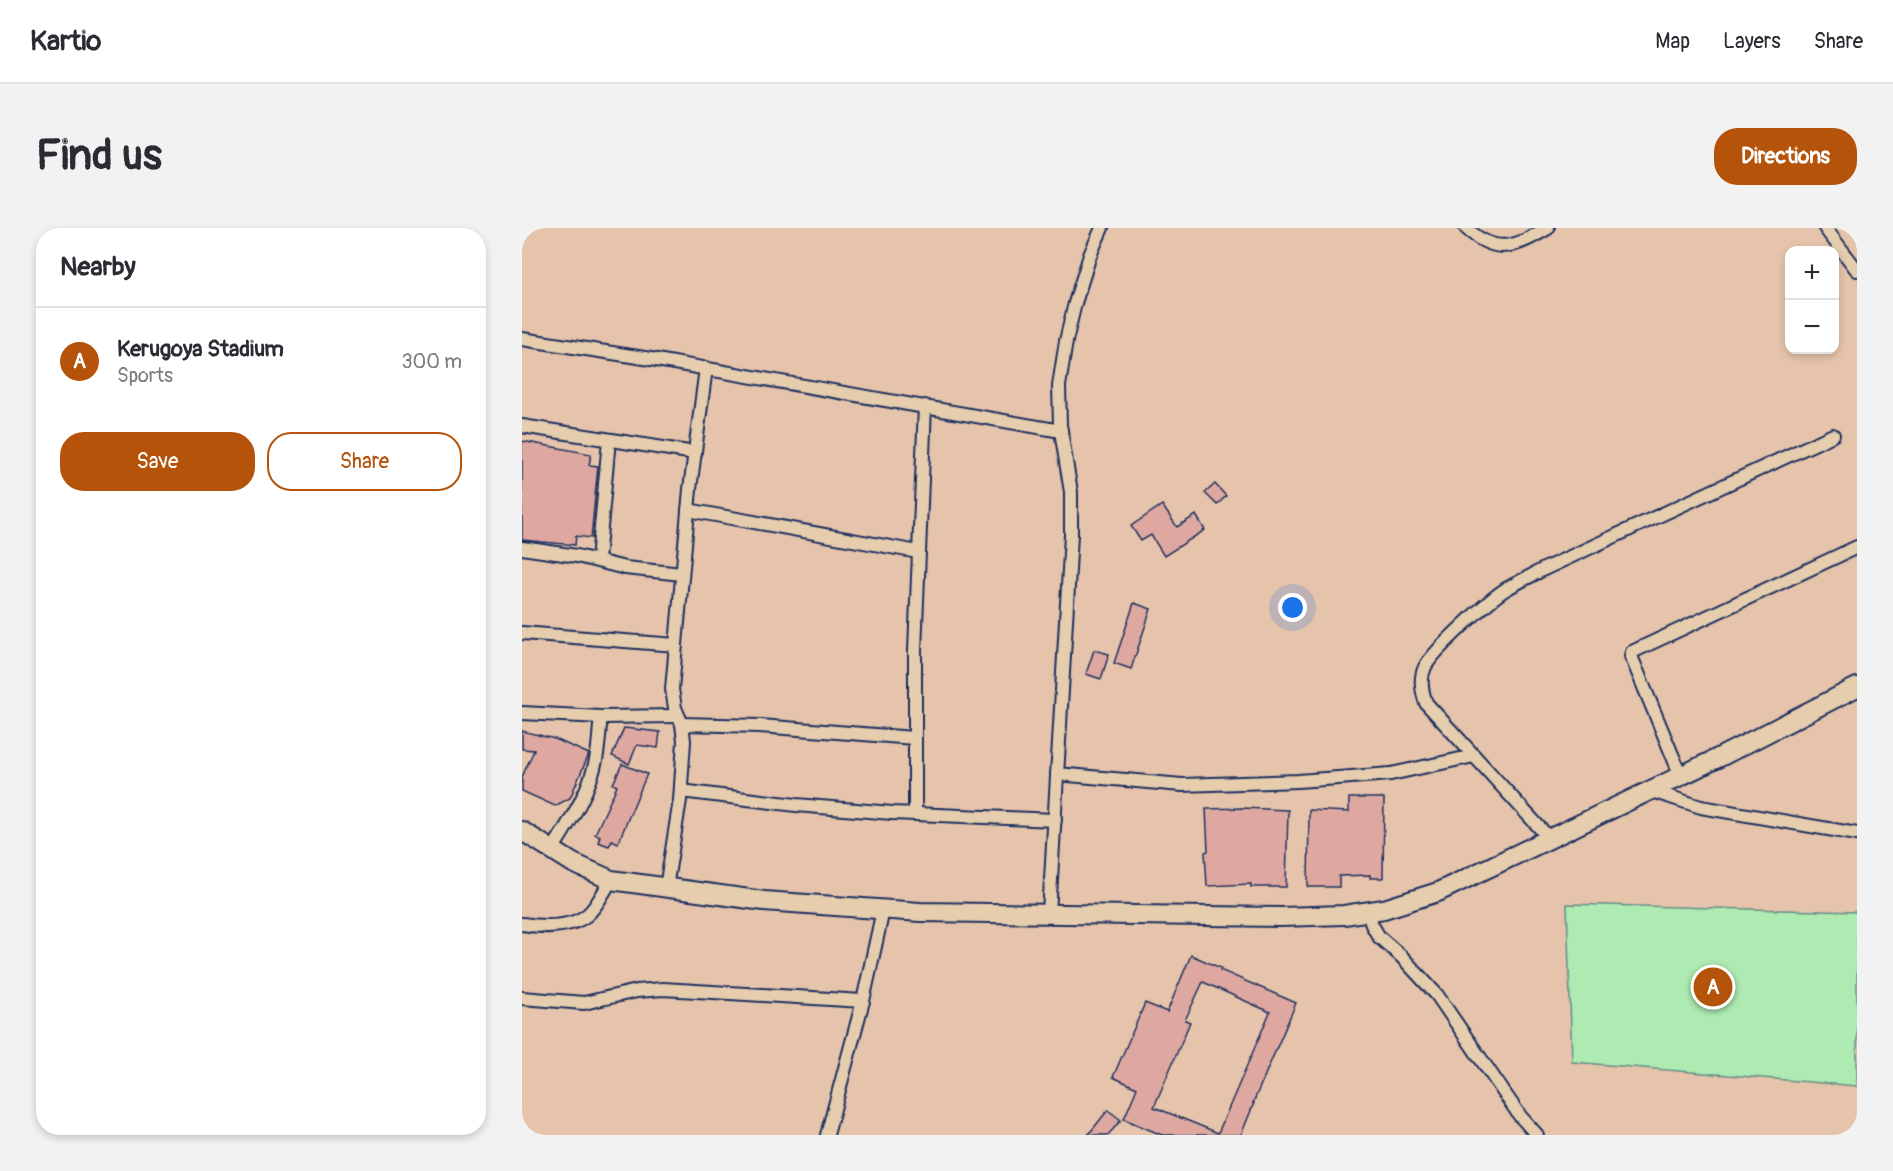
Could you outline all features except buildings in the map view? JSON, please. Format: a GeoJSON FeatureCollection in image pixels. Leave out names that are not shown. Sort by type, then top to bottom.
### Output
{"type":"FeatureCollection","features":[{"type":"Feature","properties":{"kind":"main road"},"geometry":{"type":"LineString","coordinates":[[522,831],[573,863],[611,880],[764,901],[883,910],[1048,914],[1281,917],[1344,915],[1403,904],[1438,892],[1681,776],[1857,687]]}},
{"type":"Feature","properties":{"kind":"street"},"geometry":{"type":"LineString","coordinates":[[1048,914],[1071,535],[1071,492],[1061,431],[1059,386],[1066,341],[1090,255],[1102,228]]}},
{"type":"Feature","properties":{"kind":"street"},"geometry":{"type":"LineString","coordinates":[[1466,228],[1482,240],[1509,247],[1522,243],[1548,228]]}},
{"type":"Feature","properties":{"kind":"street"},"geometry":{"type":"LineString","coordinates":[[1825,228],[1857,270]]}},
{"type":"Feature","properties":{"kind":"street"},"geometry":{"type":"LineString","coordinates":[[522,339],[706,368],[1061,431]]}},
{"type":"Feature","properties":{"kind":"street"},"geometry":{"type":"LineString","coordinates":[[666,888],[681,791],[684,741],[672,689],[688,510],[706,368]]}},
{"type":"Feature","properties":{"kind":"street"},"geometry":{"type":"LineString","coordinates":[[915,813],[914,738],[918,552],[926,406]]}},
{"type":"Feature","properties":{"kind":"street"},"geometry":{"type":"LineString","coordinates":[[522,426],[695,453]]}},
{"type":"Feature","properties":{"kind":"street"},"geometry":{"type":"LineString","coordinates":[[1550,839],[1426,704],[1421,677],[1425,666],[1454,633],[1504,590],[1518,582],[1833,435]]}},
{"type":"Feature","properties":{"kind":"street"},"geometry":{"type":"LineString","coordinates":[[598,560],[609,440]]}},
{"type":"Feature","properties":{"kind":"street"},"geometry":{"type":"LineString","coordinates":[[688,510],[918,552]]}},
{"type":"Feature","properties":{"kind":"street"},"geometry":{"type":"LineString","coordinates":[[1681,776],[1631,656],[1632,651],[1857,547]]}},
{"type":"Feature","properties":{"kind":"street"},"geometry":{"type":"LineString","coordinates":[[522,548],[598,560],[624,568],[682,574]]}},
{"type":"Feature","properties":{"kind":"street"},"geometry":{"type":"LineString","coordinates":[[522,633],[676,645]]}},
{"type":"Feature","properties":{"kind":"street"},"geometry":{"type":"LineString","coordinates":[[522,713],[680,720],[914,738]]}},
{"type":"Feature","properties":{"kind":"street"},"geometry":{"type":"LineString","coordinates":[[552,849],[587,788],[596,760],[601,717]]}},
{"type":"Feature","properties":{"kind":"street"},"geometry":{"type":"LineString","coordinates":[[1057,774],[1182,785],[1298,781],[1390,774],[1474,756]]}},
{"type":"Feature","properties":{"kind":"street"},"geometry":{"type":"LineString","coordinates":[[1649,790],[1701,807],[1857,834]]}},
{"type":"Feature","properties":{"kind":"street"},"geometry":{"type":"LineString","coordinates":[[681,791],[796,806],[1055,820]]}},
{"type":"Feature","properties":{"kind":"street"},"geometry":{"type":"LineString","coordinates":[[522,924],[541,927],[565,924],[582,918],[589,913],[611,880]]}},
{"type":"Feature","properties":{"kind":"street"},"geometry":{"type":"LineString","coordinates":[[826,1135],[863,1001],[883,910]]}},
{"type":"Feature","properties":{"kind":"street"},"geometry":{"type":"LineString","coordinates":[[1368,912],[1378,937],[1402,957],[1437,995],[1520,1116],[1537,1135]]}},
{"type":"Feature","properties":{"kind":"street"},"geometry":{"type":"LineString","coordinates":[[522,998],[584,1003],[663,989],[863,1001]]}},
{"type":"Feature","properties":{"kind":"green space"},"geometry":{"type":"Polygon","coordinates":[[[1567,904],[1857,912],[1857,1086],[1572,1062],[1567,904]]]}},
{"type":"Feature","properties":{"kind":"place","name":"Kerugoya Stadium"},"geometry":{"type":"Point","coordinates":[1713,987]}}]}
